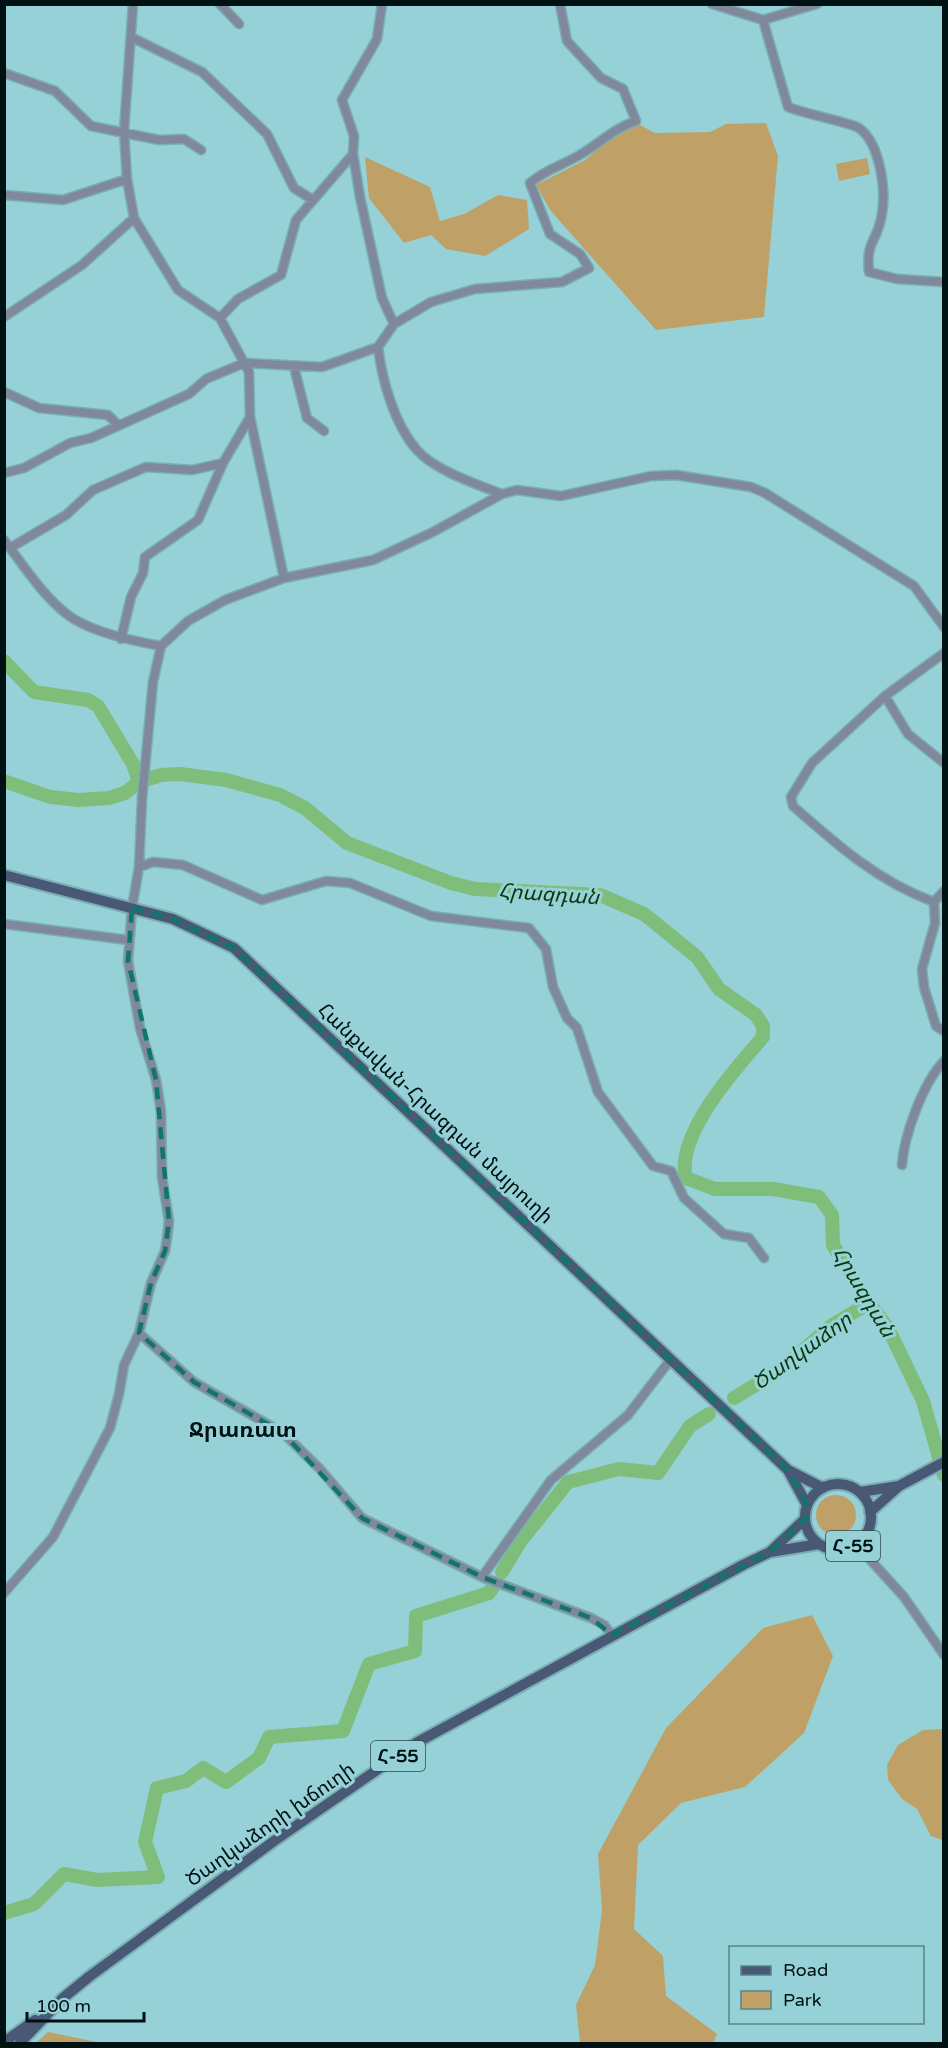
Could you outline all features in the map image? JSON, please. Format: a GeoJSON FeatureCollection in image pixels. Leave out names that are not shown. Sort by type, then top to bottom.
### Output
{"type":"FeatureCollection","features":[{"type":"Feature","properties":{"kind":"main road","name":"Հանքավան-Հրազդան մայրուղի"},"geometry":{"type":"LineString","coordinates":[[4,875],[173,919],[234,948],[788,1470],[823,1488]]}},
{"type":"Feature","properties":{"kind":"main road","name":"Հ-55"},"geometry":{"type":"LineString","coordinates":[[870,1512],[899,1486],[944,1462]]}},
{"type":"Feature","properties":{"kind":"main road","name":"Հանքավան-Հրազդան մայրուղի"},"geometry":{"type":"LineString","coordinates":[[788,1470],[807,1505]]}},
{"type":"Feature","properties":{"kind":"main road","name":"Հ-55"},"geometry":{"type":"LineString","coordinates":[[823,1488],[845,1485],[860,1492],[899,1486]]}},
{"type":"Feature","properties":{"kind":"main road"},"geometry":{"type":"LineString","coordinates":[[807,1505],[823,1488]]}},
{"type":"Feature","properties":{"kind":"main road","name":"Հ-55"},"geometry":{"type":"LineString","coordinates":[[807,1505],[805,1519],[807,1529],[819,1544],[837,1550],[856,1544],[869,1527],[870,1512],[860,1492]]}},
{"type":"Feature","properties":{"kind":"main road","name":"Ծաղկաձորի խճուղի"},"geometry":{"type":"LineString","coordinates":[[55,2005],[90,1976],[265,1848],[416,1743],[612,1635],[771,1552],[805,1519]]}},
{"type":"Feature","properties":{"kind":"main road","name":"Ծաղկաձորի խճուղի"},"geometry":{"type":"LineString","coordinates":[[771,1552],[819,1544]]}},
{"type":"Feature","properties":{"kind":"main road","name":"Հ-55"},"geometry":{"type":"LineString","coordinates":[[4,2042],[55,2005]]}},
{"type":"Feature","properties":{"kind":"main road"},"geometry":{"type":"LineString","coordinates":[[19,2043],[55,2005]]}},
{"type":"Feature","properties":{"kind":"street"},"geometry":{"type":"LineString","coordinates":[[133,4],[124,131],[127,179],[134,218],[178,290],[220,318],[249,372],[250,417],[284,578]]}},
{"type":"Feature","properties":{"kind":"street"},"geometry":{"type":"LineString","coordinates":[[220,4],[239,24]]}},
{"type":"Feature","properties":{"kind":"street"},"geometry":{"type":"LineString","coordinates":[[382,4],[377,39],[342,100],[354,136],[353,154],[382,298],[394,324]]}},
{"type":"Feature","properties":{"kind":"street"},"geometry":{"type":"LineString","coordinates":[[4,473],[24,468],[70,442],[91,438],[189,394],[206,379],[244,363],[322,368],[378,347],[394,324],[431,302],[475,289],[562,282],[589,268],[580,254],[550,234],[530,183],[540,174],[583,153],[619,127],[636,121],[622,89],[601,78],[567,41],[560,4]]}},
{"type":"Feature","properties":{"kind":"street"},"geometry":{"type":"LineString","coordinates":[[712,4],[763,20],[817,4]]}},
{"type":"Feature","properties":{"kind":"street"},"geometry":{"type":"LineString","coordinates":[[763,20],[788,107],[806,115],[858,128],[874,145],[881,171],[882,219],[867,251],[869,272],[897,279],[944,282]]}},
{"type":"Feature","properties":{"kind":"street"},"geometry":{"type":"LineString","coordinates":[[131,38],[202,72],[267,134],[294,188],[313,200]]}},
{"type":"Feature","properties":{"kind":"street"},"geometry":{"type":"LineString","coordinates":[[4,73],[55,91],[91,126],[159,140],[184,139],[201,150]]}},
{"type":"Feature","properties":{"kind":"street"},"geometry":{"type":"LineString","coordinates":[[220,318],[238,299],[281,275],[296,220],[353,154]]}},
{"type":"Feature","properties":{"kind":"street"},"geometry":{"type":"LineString","coordinates":[[4,195],[63,200],[127,179]]}},
{"type":"Feature","properties":{"kind":"street"},"geometry":{"type":"LineString","coordinates":[[4,317],[82,265],[134,218]]}},
{"type":"Feature","properties":{"kind":"street"},"geometry":{"type":"LineString","coordinates":[[378,347],[399,422],[417,451],[459,478],[502,494]]}},
{"type":"Feature","properties":{"kind":"street"},"geometry":{"type":"LineString","coordinates":[[294,367],[307,418],[324,431]]}},
{"type":"Feature","properties":{"kind":"street"},"geometry":{"type":"LineString","coordinates":[[4,392],[39,408],[108,415],[118,425]]}},
{"type":"Feature","properties":{"kind":"street"},"geometry":{"type":"LineString","coordinates":[[121,639],[131,597],[143,573],[145,557],[198,520],[224,463],[250,417]]}},
{"type":"Feature","properties":{"kind":"street"},"geometry":{"type":"LineString","coordinates":[[161,645],[121,639],[69,616],[37,585],[7,544],[66,515],[93,490],[146,467],[192,470],[224,463]]}},
{"type":"Feature","properties":{"kind":"street"},"geometry":{"type":"LineString","coordinates":[[4,1593],[53,1537],[110,1428],[119,1394],[123,1365],[139,1332],[151,1283],[165,1251],[169,1221],[162,1177],[161,1111],[156,1080],[134,998],[128,961],[128,940],[139,867],[141,799],[153,682],[161,645],[188,621],[225,600],[284,578],[373,560],[433,532],[502,494],[517,490],[561,496],[651,476],[668,476],[751,487],[914,586],[944,627]]}},
{"type":"Feature","properties":{"kind":"street"},"geometry":{"type":"LineString","coordinates":[[934,902],[906,892],[855,860],[793,806],[791,797],[812,763],[885,696],[944,653]]}},
{"type":"Feature","properties":{"kind":"street"},"geometry":{"type":"LineString","coordinates":[[885,696],[908,734],[944,763]]}},
{"type":"Feature","properties":{"kind":"street"},"geometry":{"type":"LineString","coordinates":[[139,867],[153,862],[183,865],[262,900],[326,881],[350,883],[431,916],[529,928],[546,949],[553,987],[567,1018],[577,1028],[598,1092],[653,1166],[671,1171],[684,1198],[724,1234],[749,1238],[764,1258]]}},
{"type":"Feature","properties":{"kind":"street"},"geometry":{"type":"LineString","coordinates":[[944,891],[934,902],[935,922],[922,969],[924,987],[936,1026],[944,1031]]}},
{"type":"Feature","properties":{"kind":"street"},"geometry":{"type":"LineString","coordinates":[[4,924],[128,940]]}},
{"type":"Feature","properties":{"kind":"street"},"geometry":{"type":"LineString","coordinates":[[902,1165],[903,1146],[925,1091],[944,1061]]}},
{"type":"Feature","properties":{"kind":"street"},"geometry":{"type":"LineString","coordinates":[[139,1332],[194,1382],[283,1433],[320,1469],[362,1518],[482,1577],[591,1618],[604,1625],[612,1635]]}},
{"type":"Feature","properties":{"kind":"street"},"geometry":{"type":"LineString","coordinates":[[482,1577],[551,1480],[628,1414],[671,1359]]}},
{"type":"Feature","properties":{"kind":"street"},"geometry":{"type":"LineString","coordinates":[[856,1544],[904,1597],[944,1655]]}},
{"type":"Feature","properties":{"kind":"highlighted area"},"geometry":{"type":"Polygon","coordinates":[[[132,908],[173,919],[234,948],[788,1470],[807,1505],[805,1519],[770,1552],[612,1635],[591,1618],[482,1577],[362,1518],[283,1433],[194,1382],[139,1333],[151,1283],[165,1251],[169,1221],[156,1080],[128,961],[132,908]]]}},
{"type":"Feature","properties":{"kind":"green space"},"geometry":{"type":"Polygon","coordinates":[[[766,123],[778,156],[764,317],[656,330],[550,210],[536,185],[585,160],[625,127],[640,125],[655,133],[710,132],[726,124],[766,123]]]}},
{"type":"Feature","properties":{"kind":"green space"},"geometry":{"type":"Polygon","coordinates":[[[365,157],[430,187],[440,221],[464,214],[498,195],[527,200],[529,229],[485,256],[446,249],[431,235],[404,243],[369,198],[365,157]]]}},
{"type":"Feature","properties":{"kind":"green space"},"geometry":{"type":"Polygon","coordinates":[[[867,158],[870,174],[839,181],[836,164],[867,158]]]}},
{"type":"Feature","properties":{"kind":"green space"},"geometry":{"type":"Polygon","coordinates":[[[836,1495],[844,1496],[850,1501],[855,1507],[855,1523],[850,1529],[844,1534],[836,1535],[828,1534],[822,1529],[817,1523],[816,1515],[817,1507],[822,1501],[828,1496],[836,1495]]]}},
{"type":"Feature","properties":{"kind":"green space"},"geometry":{"type":"Polygon","coordinates":[[[812,1615],[833,1656],[804,1733],[745,1787],[681,1803],[638,1845],[634,1929],[663,1956],[666,1996],[717,2034],[713,2043],[580,2043],[576,2005],[595,1965],[602,1910],[598,1854],[666,1728],[763,1628],[812,1615]]]}},
{"type":"Feature","properties":{"kind":"green space"},"geometry":{"type":"Polygon","coordinates":[[[943,1729],[943,1840],[931,1836],[917,1809],[902,1799],[888,1780],[887,1765],[898,1745],[923,1730],[943,1729]]]}},
{"type":"Feature","properties":{"kind":"green space"},"geometry":{"type":"Polygon","coordinates":[[[48,2032],[102,2043],[36,2043],[48,2032]]]}},
{"type":"Feature","properties":{"kind":"waterway","name":"Հրազդան"},"geometry":{"type":"LineString","coordinates":[[4,661],[34,692],[88,700],[98,706],[133,764],[139,782]]}},
{"type":"Feature","properties":{"kind":"waterway","name":"Հրազդան"},"geometry":{"type":"LineString","coordinates":[[4,781],[50,797],[79,800],[109,798],[125,793],[139,782],[161,775],[180,774],[226,780],[280,795],[305,808],[347,843],[451,883],[475,889],[600,895],[644,914],[697,957],[719,989],[756,1015],[763,1026],[763,1037],[724,1084],[698,1123],[685,1161],[686,1178],[715,1189],[773,1189],[819,1197],[832,1215],[833,1245],[869,1303],[888,1328],[923,1401],[944,1475]]}},
{"type":"Feature","properties":{"kind":"waterway","name":"Ծաղկաձոր"},"geometry":{"type":"LineString","coordinates":[[734,1398],[780,1370],[831,1326],[869,1303]]}},
{"type":"Feature","properties":{"kind":"waterway","name":"Ծաղկաձոր"},"geometry":{"type":"LineString","coordinates":[[502,1572],[520,1542],[568,1482],[619,1469],[658,1473],[690,1426],[709,1414]]}},
{"type":"Feature","properties":{"kind":"waterway","name":"Ծաղկաձոր"},"geometry":{"type":"LineString","coordinates":[[4,1913],[34,1904],[64,1874],[97,1880],[158,1877],[145,1842],[157,1788],[186,1781],[203,1768],[226,1782],[259,1758],[269,1737],[343,1731],[369,1664],[415,1651],[416,1616],[489,1593],[493,1587]]}},
{"type":"Feature","properties":{"kind":"district","name":"Ջրառատ"},"geometry":{"type":"Point","coordinates":[243,1429]}}]}
